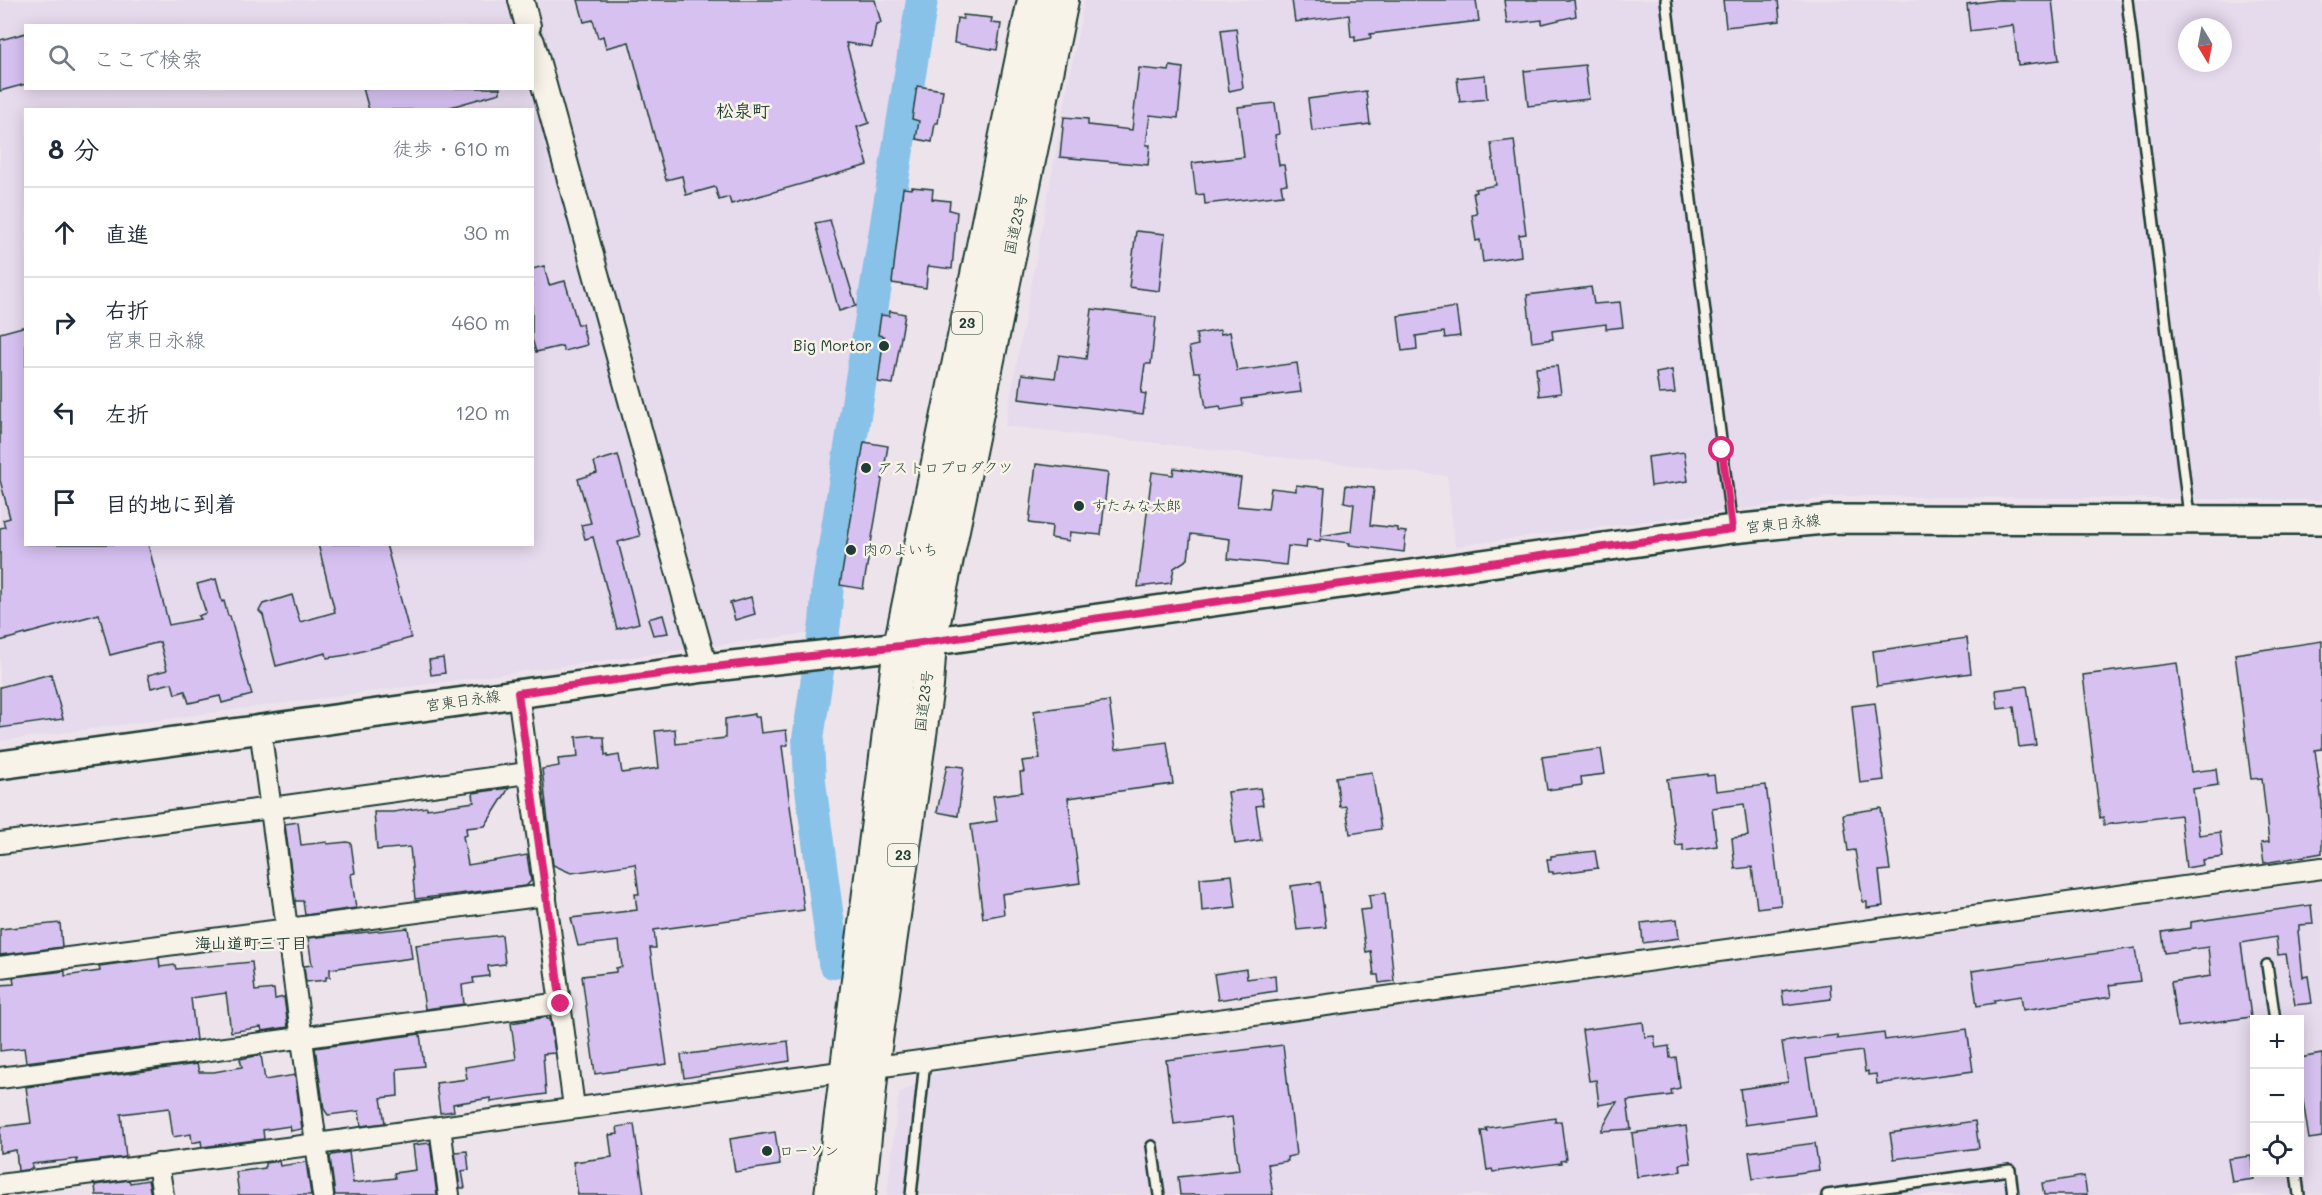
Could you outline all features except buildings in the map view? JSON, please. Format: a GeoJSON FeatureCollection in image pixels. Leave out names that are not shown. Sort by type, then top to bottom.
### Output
{"type":"FeatureCollection","features":[{"type":"Feature","properties":{"kind":"highway","name":"国道23号"},"geometry":{"type":"LineString","coordinates":[[859,1195],[859,1070],[900,646],[1034,0]]}},
{"type":"Feature","properties":{"kind":"highway","name":"国道23号"},"geometry":{"type":"LineString","coordinates":[[831,1195],[859,1070],[927,686],[930,641],[1062,0]]}},
{"type":"Feature","properties":{"kind":"main road","name":"宮東日永線"},"geometry":{"type":"LineString","coordinates":[[0,765],[705,668],[900,646],[1732,529],[1834,519],[2322,520]]}},
{"type":"Feature","properties":{"kind":"street"},"geometry":{"type":"LineString","coordinates":[[521,0],[527,24]]}},
{"type":"Feature","properties":{"kind":"street"},"geometry":{"type":"LineString","coordinates":[[534,49],[705,668]]}},
{"type":"Feature","properties":{"kind":"street"},"geometry":{"type":"LineString","coordinates":[[518,693],[574,1107]]}},
{"type":"Feature","properties":{"kind":"street"},"geometry":{"type":"LineString","coordinates":[[260,728],[323,1195]]}},
{"type":"Feature","properties":{"kind":"street"},"geometry":{"type":"LineString","coordinates":[[0,843],[527,772]]}},
{"type":"Feature","properties":{"kind":"street"},"geometry":{"type":"LineString","coordinates":[[0,1185],[45,1187],[158,1164],[925,1061],[2322,868]]}},
{"type":"Feature","properties":{"kind":"street"},"geometry":{"type":"LineString","coordinates":[[0,967],[546,895]]}},
{"type":"Feature","properties":{"kind":"street"},"geometry":{"type":"LineString","coordinates":[[0,1078],[561,1004]]}},
{"type":"Feature","properties":{"kind":"street"},"geometry":{"type":"LineString","coordinates":[[440,1127],[449,1195]]}},
{"type":"Feature","properties":{"kind":"street"},"geometry":{"type":"LineString","coordinates":[[158,1164],[163,1195]]}},
{"type":"Feature","properties":{"kind":"lane"},"geometry":{"type":"LineString","coordinates":[[1666,0],[1732,529]]}},
{"type":"Feature","properties":{"kind":"lane"},"geometry":{"type":"LineString","coordinates":[[2127,0],[2189,519]]}},
{"type":"Feature","properties":{"kind":"lane"},"geometry":{"type":"LineString","coordinates":[[2267,965],[2274,1015]]}},
{"type":"Feature","properties":{"kind":"lane"},"geometry":{"type":"LineString","coordinates":[[911,1195],[925,1061]]}},
{"type":"Feature","properties":{"kind":"lane"},"geometry":{"type":"LineString","coordinates":[[1152,1146],[1158,1195]]}},
{"type":"Feature","properties":{"kind":"lane"},"geometry":{"type":"LineString","coordinates":[[1827,1195],[2010,1170],[2013,1195]]}},
{"type":"Feature","properties":{"kind":"lane"},"geometry":{"type":"LineString","coordinates":[[2297,1177],[2300,1195]]}},
{"type":"Feature","properties":{"kind":"shaded area"},"geometry":{"type":"Polygon","coordinates":[[[0,0],[907,0],[811,633],[0,741],[0,0]]]}},
{"type":"Feature","properties":{"kind":"shaded area"},"geometry":{"type":"Polygon","coordinates":[[[1084,0],[2322,0],[2322,500],[1842,496],[1455,546],[1447,476],[1005,426],[1084,0]]]}},
{"type":"Feature","properties":{"kind":"shaded area"},"geometry":{"type":"Polygon","coordinates":[[[2322,881],[2322,1195],[887,1195],[899,1093],[953,1065],[2322,881]]]}},
{"type":"Feature","properties":{"kind":"waterway"},"geometry":{"type":"LineString","coordinates":[[834,963],[810,782],[808,739],[825,623],[828,584],[922,0]]}},
{"type":"Feature","properties":{"kind":"place","name":"Big Mortor"},"geometry":{"type":"Point","coordinates":[884,346]}},
{"type":"Feature","properties":{"kind":"place","name":"アストロプロダクツ"},"geometry":{"type":"Point","coordinates":[866,468]}},
{"type":"Feature","properties":{"kind":"place","name":"すたみな太郎"},"geometry":{"type":"Point","coordinates":[1079,506]}},
{"type":"Feature","properties":{"kind":"place","name":"肉のよいち"},"geometry":{"type":"Point","coordinates":[851,550]}},
{"type":"Feature","properties":{"kind":"place","name":"ローソン"},"geometry":{"type":"Point","coordinates":[767,1151]}},
{"type":"Feature","properties":{"kind":"district","name":"松泉町"},"geometry":{"type":"Point","coordinates":[743,111]}},
{"type":"Feature","properties":{"kind":"district","name":"海山道町三丁目"},"geometry":{"type":"Point","coordinates":[251,943]}},
{"type":"Feature","properties":{"kind":"route"},"geometry":{"type":"LineString","coordinates":[[561,1004],[531,786],[527,772],[518,693],[705,668],[900,646],[1732,529],[1722,450]]}}]}
